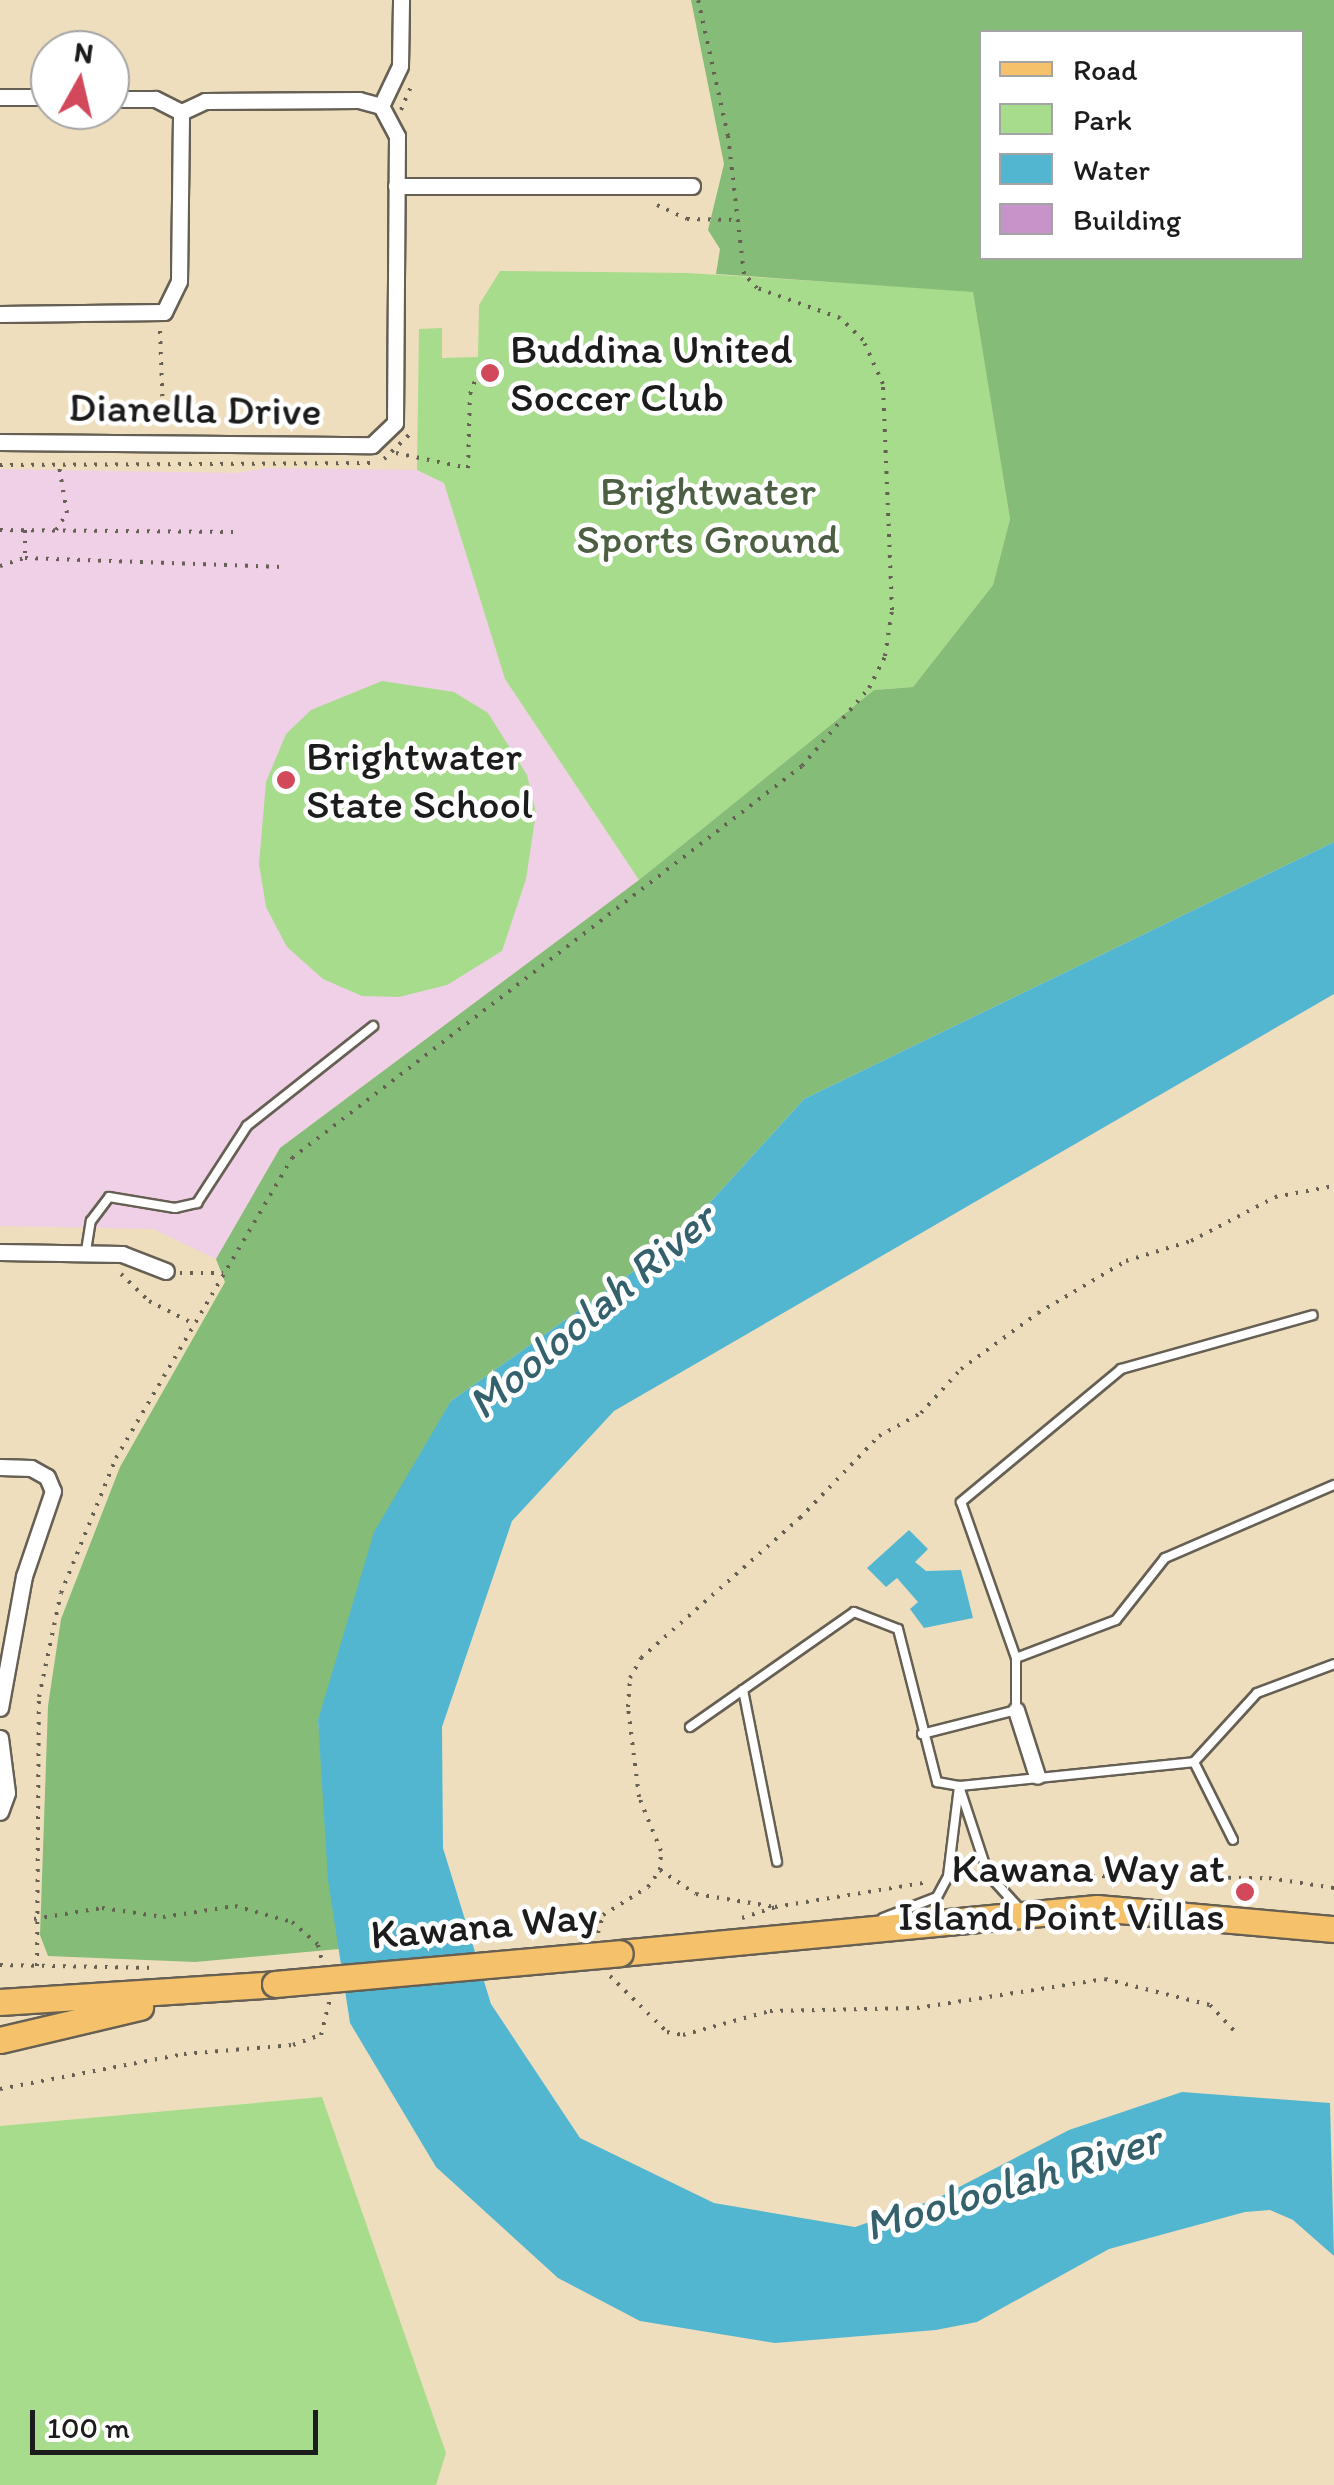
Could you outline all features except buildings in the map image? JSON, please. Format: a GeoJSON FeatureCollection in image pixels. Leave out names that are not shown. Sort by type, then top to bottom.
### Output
{"type":"FeatureCollection","features":[{"type":"Feature","properties":{"kind":"main road","name":"Kawana Way"},"geometry":{"type":"LineString","coordinates":[[0,2002],[203,1991],[771,1940],[865,1925],[1022,1912],[1170,1914],[1334,1930]]}},
{"type":"Feature","properties":{"kind":"main road","name":"Kawana Way"},"geometry":{"type":"LineString","coordinates":[[771,1940],[829,1944],[1170,1914]]}},
{"type":"Feature","properties":{"kind":"main road","name":"Kawana Way"},"geometry":{"type":"LineString","coordinates":[[0,2040],[203,1991]]}},
{"type":"Feature","properties":{"kind":"street"},"geometry":{"type":"LineString","coordinates":[[381,106],[400,66],[400,0]]}},
{"type":"Feature","properties":{"kind":"street"},"geometry":{"type":"LineString","coordinates":[[0,96],[30,97]]}},
{"type":"Feature","properties":{"kind":"street"},"geometry":{"type":"LineString","coordinates":[[130,98],[155,99],[181,112]]}},
{"type":"Feature","properties":{"kind":"street"},"geometry":{"type":"LineString","coordinates":[[181,112],[205,101],[358,100],[381,106],[397,136],[396,186],[692,186]]}},
{"type":"Feature","properties":{"kind":"street"},"geometry":{"type":"LineString","coordinates":[[0,314],[164,312],[178,295],[181,112]]}},
{"type":"Feature","properties":{"kind":"street","name":"Dianella Drive"},"geometry":{"type":"LineString","coordinates":[[0,442],[372,445],[388,436],[395,423],[396,186]]}},
{"type":"Feature","properties":{"kind":"street"},"geometry":{"type":"LineString","coordinates":[[0,1252],[122,1254],[166,1271]]}},
{"type":"Feature","properties":{"kind":"street"},"geometry":{"type":"LineString","coordinates":[[0,1468],[30,1468],[47,1477],[53,1491],[24,1576],[0,1708]]}},
{"type":"Feature","properties":{"kind":"street"},"geometry":{"type":"LineString","coordinates":[[1016,1710],[1036,1776]]}},
{"type":"Feature","properties":{"kind":"street"},"geometry":{"type":"LineString","coordinates":[[0,1738],[7,1793],[0,1812]]}},
{"type":"Feature","properties":{"kind":"lane"},"geometry":{"type":"LineString","coordinates":[[86,1251],[91,1222],[109,1197],[175,1208],[197,1202],[247,1126],[373,1026]]}},
{"type":"Feature","properties":{"kind":"lane"},"geometry":{"type":"LineString","coordinates":[[922,1734],[1016,1710],[1016,1658],[961,1502],[1121,1369],[1313,1315]]}},
{"type":"Feature","properties":{"kind":"lane"},"geometry":{"type":"LineString","coordinates":[[1016,1658],[1116,1620],[1165,1558],[1334,1485]]}},
{"type":"Feature","properties":{"kind":"lane"},"geometry":{"type":"LineString","coordinates":[[690,1727],[854,1612],[898,1629],[936,1782],[959,1786],[1194,1762],[1257,1693],[1334,1664]]}},
{"type":"Feature","properties":{"kind":"lane"},"geometry":{"type":"LineString","coordinates":[[743,1690],[776,1862]]}},
{"type":"Feature","properties":{"kind":"lane"},"geometry":{"type":"LineString","coordinates":[[1194,1762],[1233,1840]]}},
{"type":"Feature","properties":{"kind":"lane"},"geometry":{"type":"LineString","coordinates":[[959,1786],[988,1874],[1022,1912]]}},
{"type":"Feature","properties":{"kind":"lane"},"geometry":{"type":"LineString","coordinates":[[865,1925],[936,1897],[948,1876],[959,1786]]}},
{"type":"Feature","properties":{"kind":"path"},"geometry":{"type":"LineString","coordinates":[[37,1966],[39,1697],[61,1593],[116,1458],[292,1158],[802,766],[869,688],[884,656],[892,610],[884,384],[863,340],[840,318],[757,288],[744,274],[738,220],[698,0]]}},
{"type":"Feature","properties":{"kind":"path"},"geometry":{"type":"LineString","coordinates":[[649,202],[687,220],[738,220]]}},
{"type":"Feature","properties":{"kind":"path"},"geometry":{"type":"LineString","coordinates":[[131,314],[131,330],[163,331],[163,413],[179,415],[177,463]]}},
{"type":"Feature","properties":{"kind":"path"},"geometry":{"type":"LineString","coordinates":[[0,465],[360,465],[396,452],[468,468],[470,394],[481,365]]}},
{"type":"Feature","properties":{"kind":"path"},"geometry":{"type":"LineString","coordinates":[[396,452],[411,421]]}},
{"type":"Feature","properties":{"kind":"path"},"geometry":{"type":"LineString","coordinates":[[56,530],[67,512],[59,466]]}},
{"type":"Feature","properties":{"kind":"path"},"geometry":{"type":"LineString","coordinates":[[0,530],[233,532]]}},
{"type":"Feature","properties":{"kind":"path"},"geometry":{"type":"LineString","coordinates":[[24,530],[25,558]]}},
{"type":"Feature","properties":{"kind":"path"},"geometry":{"type":"LineString","coordinates":[[0,566],[25,558],[284,566]]}},
{"type":"Feature","properties":{"kind":"path"},"geometry":{"type":"LineString","coordinates":[[1238,2036],[1210,2006],[1106,1980],[917,2008],[770,2012],[683,2035],[667,2032],[612,1984],[609,1954],[596,1926],[602,1915],[648,1888],[660,1870],[661,1851],[639,1797],[628,1706],[630,1678],[641,1658],[800,1518],[879,1436],[921,1412],[961,1369],[1038,1313],[1126,1261],[1191,1242],[1275,1197],[1334,1186]]}},
{"type":"Feature","properties":{"kind":"path"},"geometry":{"type":"LineString","coordinates":[[108,1267],[149,1302],[194,1324]]}},
{"type":"Feature","properties":{"kind":"path"},"geometry":{"type":"LineString","coordinates":[[166,1271],[224,1273]]}},
{"type":"Feature","properties":{"kind":"path"},"geometry":{"type":"LineString","coordinates":[[0,1966],[169,1969]]}},
{"type":"Feature","properties":{"kind":"shaded area","name":"Brightwater State School"},"geometry":{"type":"Polygon","coordinates":[[[267,468],[417,470],[444,483],[505,679],[639,880],[280,1148],[216,1259],[153,1229],[0,1226],[0,469],[237,473],[267,468]]]}},
{"type":"Feature","properties":{"kind":"green space"},"geometry":{"type":"Polygon","coordinates":[[[691,0],[1334,0],[1334,842],[804,1099],[672,1244],[451,1401],[318,1720],[339,1949],[195,1962],[48,1956],[40,1935],[48,1706],[61,1619],[120,1467],[225,1282],[216,1259],[280,1148],[639,880],[874,690],[913,687],[993,585],[1010,519],[973,292],[716,274],[720,249],[708,230],[724,164],[691,0]]]}},
{"type":"Feature","properties":{"kind":"green space","name":"Brightwater Sports Ground"},"geometry":{"type":"Polygon","coordinates":[[[500,271],[687,273],[973,291],[1010,519],[993,585],[913,687],[874,690],[639,880],[505,679],[444,483],[417,470],[419,329],[442,328],[442,358],[478,357],[479,305],[500,271]]]}},
{"type":"Feature","properties":{"kind":"green space"},"geometry":{"type":"Polygon","coordinates":[[[382,681],[454,692],[488,713],[527,775],[536,813],[526,879],[502,951],[447,985],[399,997],[362,996],[323,979],[287,947],[266,907],[259,864],[266,782],[286,734],[311,710],[382,681]]]}},
{"type":"Feature","properties":{"kind":"green space"},"geometry":{"type":"Polygon","coordinates":[[[322,2097],[446,2453],[436,2485],[0,2485],[0,2126],[322,2097]]]}},
{"type":"Feature","properties":{"kind":"water","name":"Mooloolah River"},"geometry":{"type":"Polygon","coordinates":[[[1334,842],[1334,994],[614,1411],[512,1521],[442,1727],[443,1848],[491,2004],[580,2138],[714,2203],[855,2227],[936,2199],[1069,2130],[1182,2092],[1330,2103],[1334,2256],[1293,2220],[1270,2210],[1245,2212],[1109,2249],[977,2322],[936,2330],[775,2343],[640,2321],[558,2278],[436,2167],[350,2023],[328,1880],[318,1720],[374,1532],[451,1401],[672,1244],[804,1099],[1334,842]]]}},
{"type":"Feature","properties":{"kind":"water"},"geometry":{"type":"Polygon","coordinates":[[[909,1530],[928,1549],[915,1562],[926,1571],[961,1570],[973,1618],[924,1628],[910,1609],[918,1602],[897,1578],[886,1587],[867,1568],[909,1530]]]}},
{"type":"Feature","properties":{"kind":"place","name":"Buddina United Soccer Club"},"geometry":{"type":"Point","coordinates":[490,373]}},
{"type":"Feature","properties":{"kind":"place","name":"Brightwater State School"},"geometry":{"type":"Point","coordinates":[286,780]}},
{"type":"Feature","properties":{"kind":"place","name":"Kawana Way at Island Point Villas"},"geometry":{"type":"Point","coordinates":[1245,1892]}}]}
